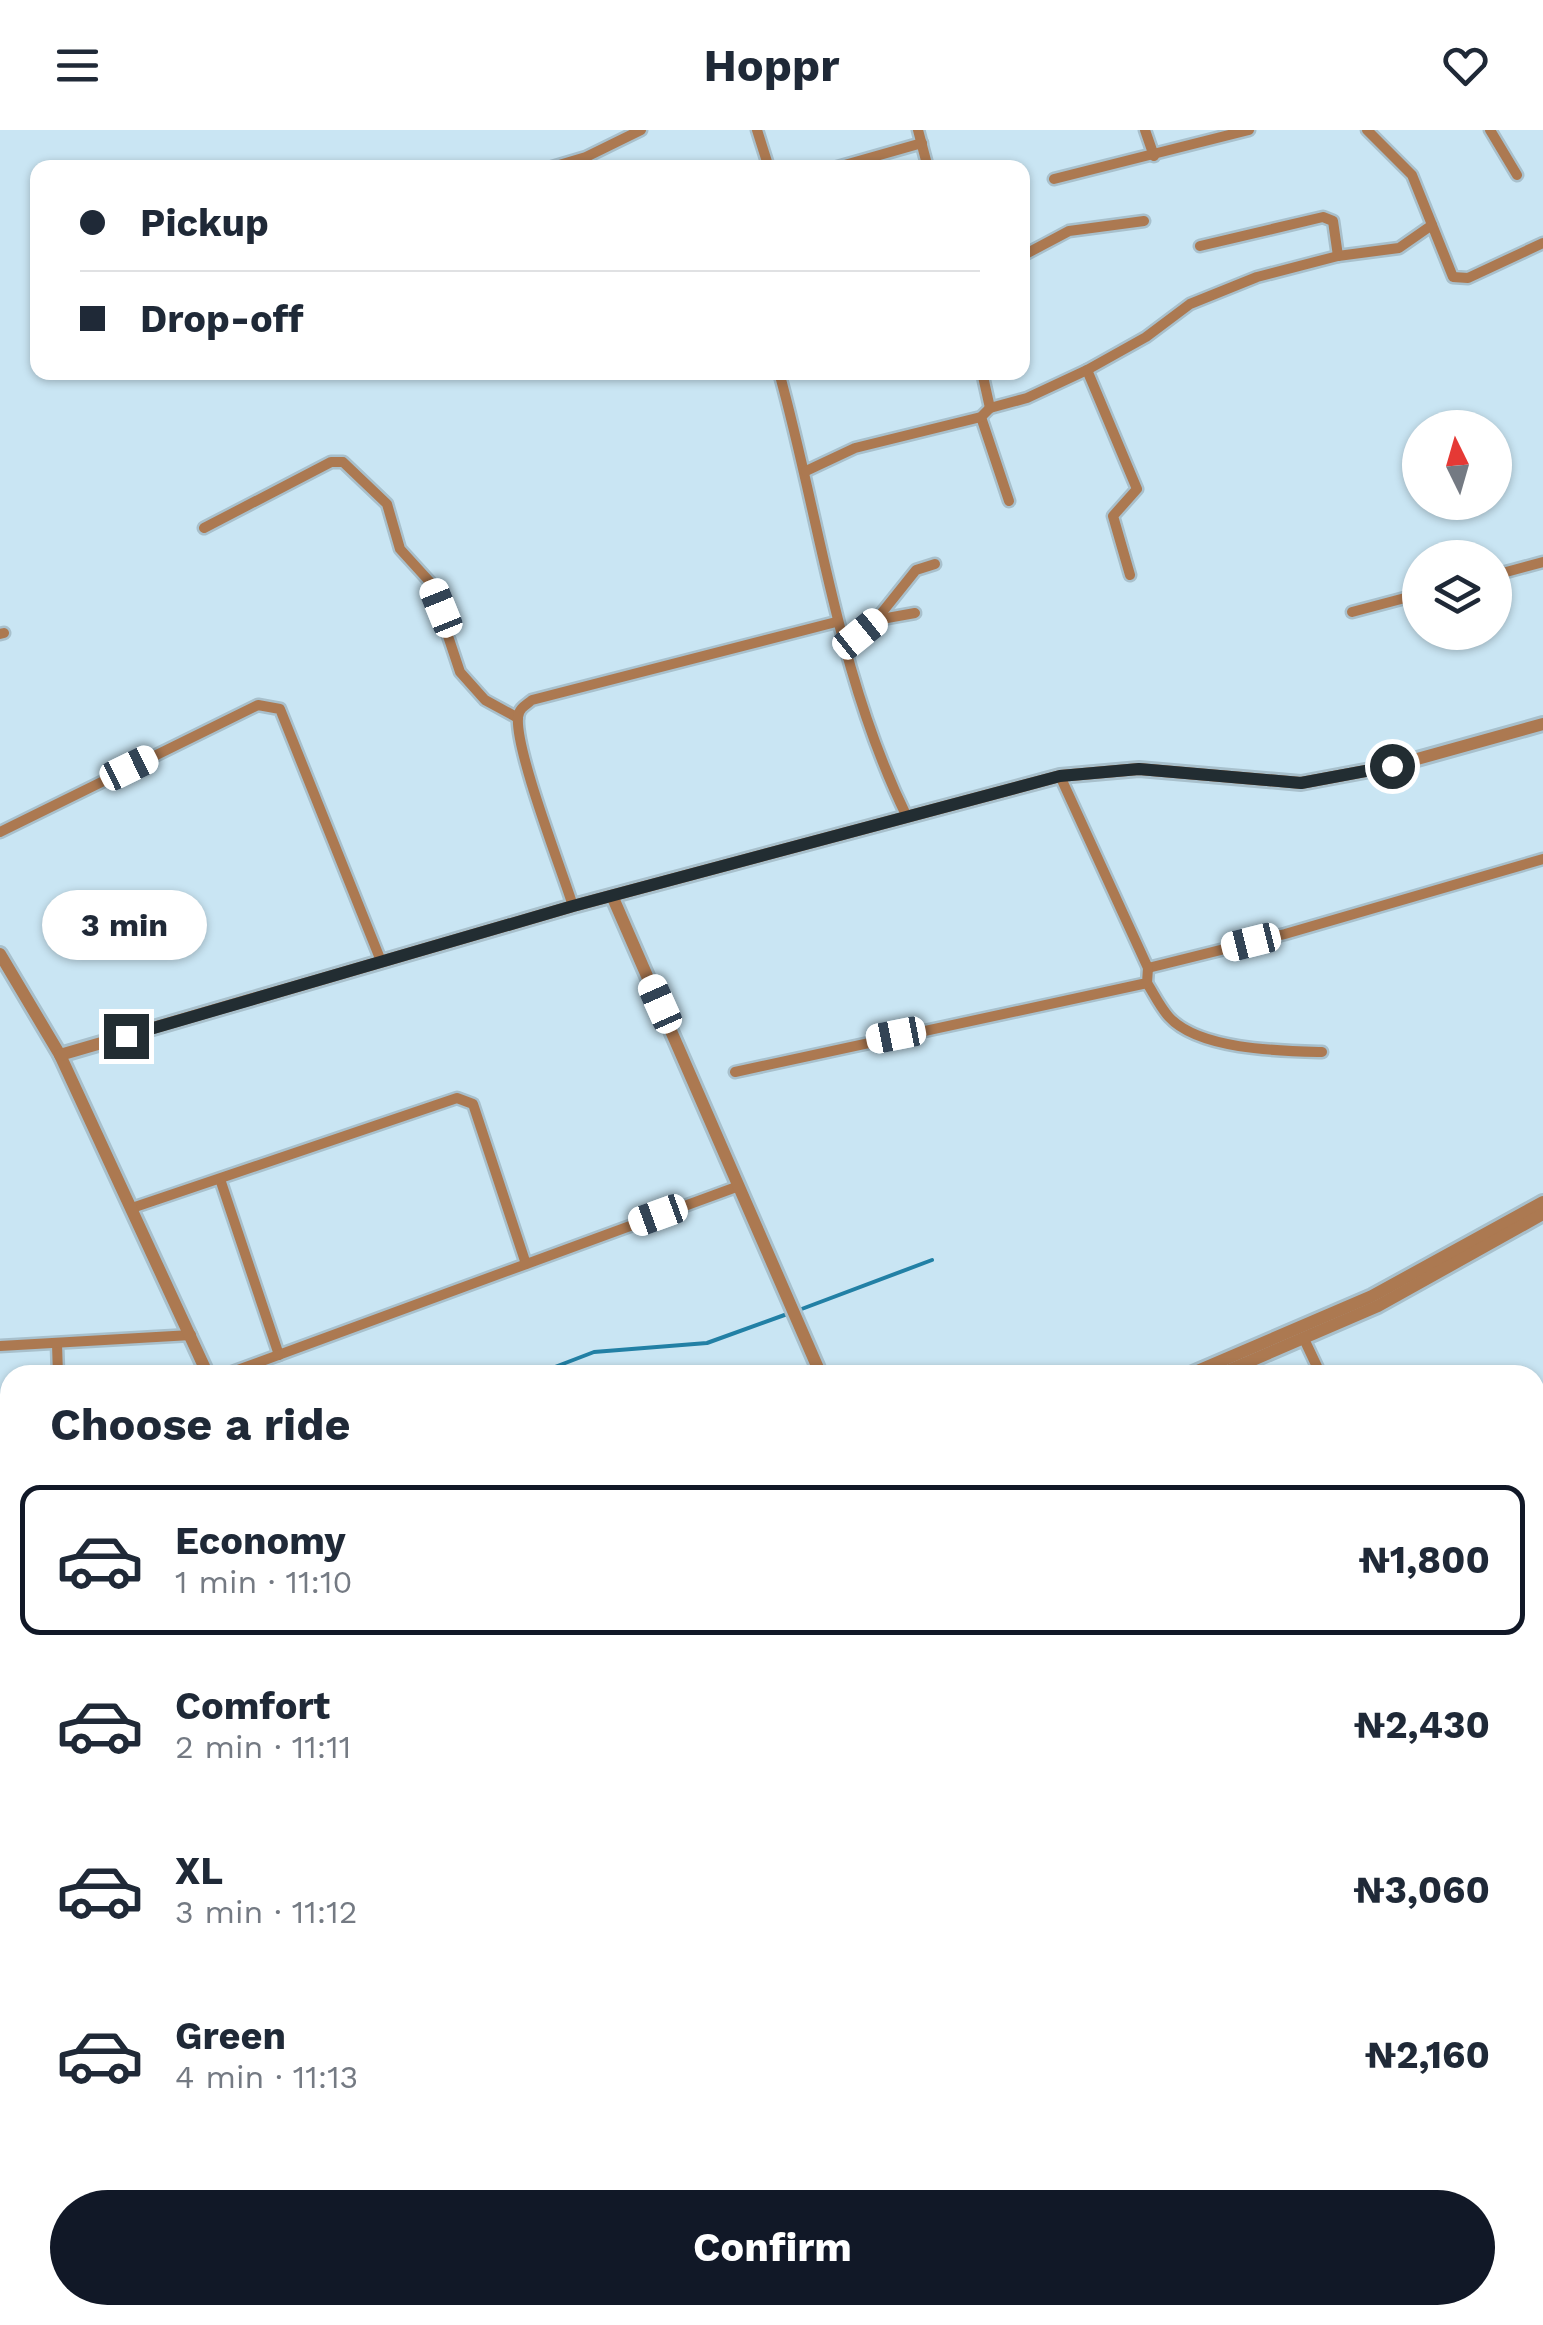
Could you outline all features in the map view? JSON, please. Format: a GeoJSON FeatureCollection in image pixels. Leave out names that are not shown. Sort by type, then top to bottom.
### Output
{"type":"FeatureCollection","features":[{"type":"Feature","properties":{"kind":"street"},"geometry":{"type":"LineString","coordinates":[[757,130],[766,160]]}},
{"type":"Feature","properties":{"kind":"street"},"geometry":{"type":"LineString","coordinates":[[918,130],[926,160]]}},
{"type":"Feature","properties":{"kind":"street"},"geometry":{"type":"LineString","coordinates":[[1145,130],[1154,156]]}},
{"type":"Feature","properties":{"kind":"street"},"geometry":{"type":"LineString","coordinates":[[1054,178],[1249,130]]}},
{"type":"Feature","properties":{"kind":"street"},"geometry":{"type":"LineString","coordinates":[[1367,130],[1412,175],[1448,270],[1460,279],[1543,243]]}},
{"type":"Feature","properties":{"kind":"street"},"geometry":{"type":"LineString","coordinates":[[1490,130],[1517,175]]}},
{"type":"Feature","properties":{"kind":"street"},"geometry":{"type":"LineString","coordinates":[[579,160],[638,131]]}},
{"type":"Feature","properties":{"kind":"street"},"geometry":{"type":"LineString","coordinates":[[862,160],[922,143]]}},
{"type":"Feature","properties":{"kind":"street"},"geometry":{"type":"LineString","coordinates":[[1200,246],[1323,217],[1333,221],[1338,256]]}},
{"type":"Feature","properties":{"kind":"street"},"geometry":{"type":"LineString","coordinates":[[1030,252],[1068,231],[1144,221]]}},
{"type":"Feature","properties":{"kind":"street"},"geometry":{"type":"LineString","coordinates":[[806,472],[855,448],[1027,398],[1146,337],[1190,304],[1257,277],[1338,256],[1400,248],[1432,225]]}},
{"type":"Feature","properties":{"kind":"street"},"geometry":{"type":"LineString","coordinates":[[1087,370],[1137,489],[1114,516],[1130,576]]}},
{"type":"Feature","properties":{"kind":"street"},"geometry":{"type":"LineString","coordinates":[[780,380],[806,472],[842,648],[877,753],[907,817]]}},
{"type":"Feature","properties":{"kind":"street"},"geometry":{"type":"LineString","coordinates":[[983,380],[986,413],[1009,501]]}},
{"type":"Feature","properties":{"kind":"street"},"geometry":{"type":"LineString","coordinates":[[204,528],[331,462],[343,462],[387,504],[400,548],[430,582],[460,672],[485,700],[518,718]]}},
{"type":"Feature","properties":{"kind":"street"},"geometry":{"type":"LineString","coordinates":[[1512,570],[1543,562]]}},
{"type":"Feature","properties":{"kind":"street"},"geometry":{"type":"LineString","coordinates":[[842,648],[876,620],[916,570],[935,564]]}},
{"type":"Feature","properties":{"kind":"street"},"geometry":{"type":"LineString","coordinates":[[1352,612],[1402,599]]}},
{"type":"Feature","properties":{"kind":"street"},"geometry":{"type":"LineString","coordinates":[[876,620],[915,613]]}},
{"type":"Feature","properties":{"kind":"street"},"geometry":{"type":"LineString","coordinates":[[573,906],[524,750],[518,718],[532,700],[836,622]]}},
{"type":"Feature","properties":{"kind":"street"},"geometry":{"type":"LineString","coordinates":[[0,832],[258,704],[273,704],[280,709],[381,962]]}},
{"type":"Feature","properties":{"kind":"street"},"geometry":{"type":"LineString","coordinates":[[60,1054],[573,906],[1060,776],[1139,769],[1301,783],[1392,766],[1543,724]]}},
{"type":"Feature","properties":{"kind":"street"},"geometry":{"type":"LineString","coordinates":[[1060,776],[1148,968],[1147,983],[1171,1020],[1208,1036],[1266,1051],[1322,1052]]}},
{"type":"Feature","properties":{"kind":"street"},"geometry":{"type":"LineString","coordinates":[[1148,968],[1285,934],[1543,859]]}},
{"type":"Feature","properties":{"kind":"street"},"geometry":{"type":"LineString","coordinates":[[613,898],[817,1365]]}},
{"type":"Feature","properties":{"kind":"street"},"geometry":{"type":"LineString","coordinates":[[0,954],[60,1054],[204,1365]]}},
{"type":"Feature","properties":{"kind":"street"},"geometry":{"type":"LineString","coordinates":[[735,1072],[1147,983]]}},
{"type":"Feature","properties":{"kind":"street"},"geometry":{"type":"LineString","coordinates":[[132,1208],[448,1098],[466,1100],[473,1104],[526,1264]]}},
{"type":"Feature","properties":{"kind":"street"},"geometry":{"type":"LineString","coordinates":[[220,1179],[279,1354]]}},
{"type":"Feature","properties":{"kind":"street"},"geometry":{"type":"LineString","coordinates":[[250,1365],[739,1186]]}},
{"type":"Feature","properties":{"kind":"street"},"geometry":{"type":"LineString","coordinates":[[1211,1365],[1372,1296],[1543,1202]]}},
{"type":"Feature","properties":{"kind":"street"},"geometry":{"type":"LineString","coordinates":[[1242,1365],[1378,1306],[1543,1214]]}},
{"type":"Feature","properties":{"kind":"street"},"geometry":{"type":"LineString","coordinates":[[0,1346],[191,1335]]}},
{"type":"Feature","properties":{"kind":"street"},"geometry":{"type":"LineString","coordinates":[[1304,1339],[1316,1365]]}},
{"type":"Feature","properties":{"kind":"street"},"geometry":{"type":"LineString","coordinates":[[57,1344],[58,1365]]}},
{"type":"Feature","properties":{"kind":"waterway"},"geometry":{"type":"LineString","coordinates":[[799,1310],[932,1260]]}},
{"type":"Feature","properties":{"kind":"waterway"},"geometry":{"type":"LineString","coordinates":[[560,1365],[594,1352],[707,1343],[790,1313]]}},
{"type":"Feature","properties":{"kind":"route"},"geometry":{"type":"LineString","coordinates":[[126,1036],[573,906],[1060,776],[1139,769],[1301,783],[1392,766]]}}]}
